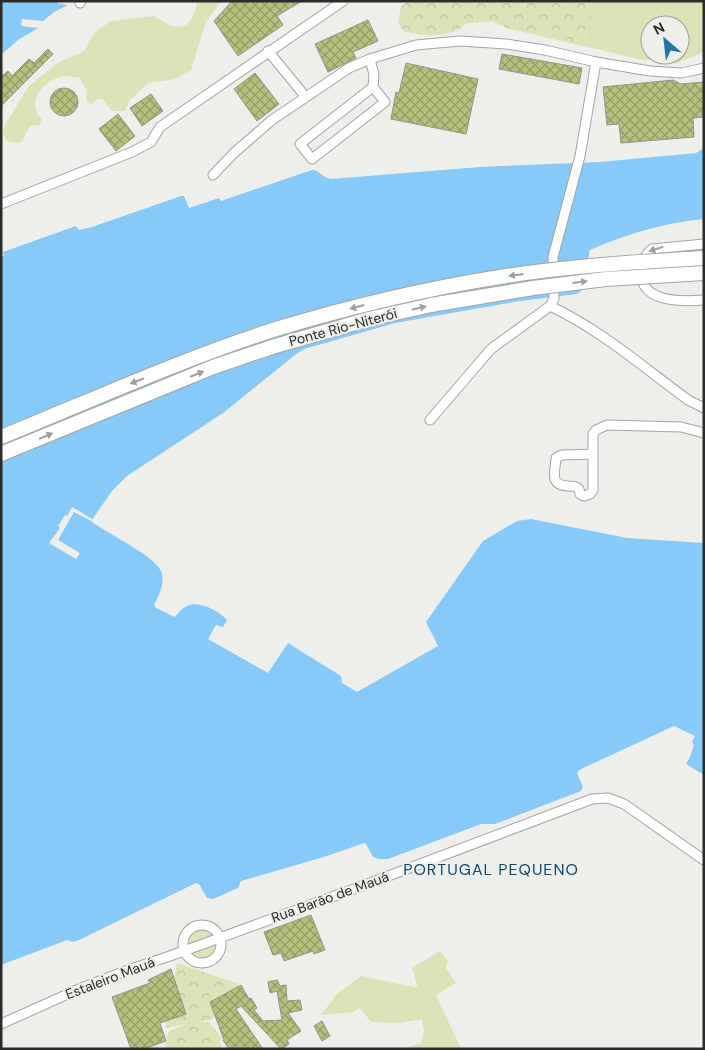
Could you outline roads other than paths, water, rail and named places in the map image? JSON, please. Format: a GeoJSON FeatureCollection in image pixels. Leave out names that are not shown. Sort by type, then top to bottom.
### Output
{"type":"FeatureCollection","features":[{"type":"Feature","properties":{"kind":"highway","name":"Ponte Rio-Niterói"},"geometry":{"type":"LineString","coordinates":[[1,438],[112,390],[206,354],[275,330],[369,303],[501,277],[582,267],[704,258]]}},
{"type":"Feature","properties":{"kind":"highway","name":"Ponte Rio-Niterói"},"geometry":{"type":"LineString","coordinates":[[1,454],[214,368],[272,347],[369,319],[431,305],[533,288],[606,279],[704,273]]}},
{"type":"Feature","properties":{"kind":"street"},"geometry":{"type":"LineString","coordinates":[[1,204],[132,152],[150,142],[160,127],[343,1]]}},
{"type":"Feature","properties":{"kind":"street"},"geometry":{"type":"LineString","coordinates":[[213,175],[234,152],[272,120],[305,96],[349,68],[370,59],[416,45],[460,41],[506,44],[650,71],[681,73],[704,68]]}},
{"type":"Feature","properties":{"kind":"street"},"geometry":{"type":"LineString","coordinates":[[268,52],[305,96]]}},
{"type":"Feature","properties":{"kind":"street"},"geometry":{"type":"LineString","coordinates":[[370,59],[374,75],[373,87],[386,102],[312,159],[300,144],[373,87]]}},
{"type":"Feature","properties":{"kind":"street"},"geometry":{"type":"LineString","coordinates":[[552,302],[553,257],[580,156],[596,62]]}},
{"type":"Feature","properties":{"kind":"street"},"geometry":{"type":"LineString","coordinates":[[704,244],[652,248],[642,259],[640,267],[640,274],[644,284],[657,296],[669,299],[704,300]]}},
{"type":"Feature","properties":{"kind":"street"},"geometry":{"type":"LineString","coordinates":[[552,302],[602,335],[683,396],[704,408]]}},
{"type":"Feature","properties":{"kind":"street"},"geometry":{"type":"LineString","coordinates":[[430,420],[491,349],[552,302]]}},
{"type":"Feature","properties":{"kind":"street"},"geometry":{"type":"LineString","coordinates":[[593,454],[562,455],[556,458],[556,483],[559,485],[576,486],[580,489],[580,494],[584,496],[590,494],[593,490],[593,454],[593,434],[596,430],[607,425],[681,427],[704,433]]}},
{"type":"Feature","properties":{"kind":"street","name":"Rua Barão de Mauá"},"geometry":{"type":"LineString","coordinates":[[220,937],[580,803],[601,798],[615,800],[624,804],[704,860]]}},
{"type":"Feature","properties":{"kind":"street"},"geometry":{"type":"LineString","coordinates":[[205,925],[211,927],[220,937],[221,949],[209,962],[203,964],[191,960],[184,951],[184,938],[192,928],[205,925]]}},
{"type":"Feature","properties":{"kind":"street","name":"Estaleiro Mauá"},"geometry":{"type":"LineString","coordinates":[[1,1024],[131,968],[220,937]]}},
{"type":"Feature","properties":{"kind":"water"},"geometry":{"type":"Polygon","coordinates":[[[1,1],[57,1],[57,3],[68,5],[54,12],[38,28],[18,40],[1,55],[1,1]]]}},
{"type":"Feature","properties":{"kind":"water"},"geometry":{"type":"Polygon","coordinates":[[[704,148],[704,219],[674,223],[646,230],[590,250],[581,291],[577,294],[520,301],[395,323],[304,349],[223,413],[127,476],[112,491],[91,521],[140,551],[157,565],[161,571],[162,583],[154,604],[156,608],[175,617],[187,606],[197,604],[208,607],[227,620],[223,627],[216,625],[208,639],[268,673],[288,643],[341,676],[342,683],[357,692],[438,646],[426,622],[483,541],[517,521],[531,519],[627,538],[704,543],[704,775],[686,764],[694,745],[692,742],[695,736],[674,726],[579,770],[577,773],[583,787],[581,791],[495,824],[481,824],[388,859],[373,857],[364,843],[241,881],[238,888],[213,899],[207,898],[199,884],[196,883],[79,940],[73,942],[67,940],[1,965],[1,256],[4,256],[3,252],[76,226],[79,230],[92,227],[181,196],[184,196],[189,208],[219,198],[221,201],[312,170],[331,179],[480,167],[600,162],[696,153],[704,148]]]}},
{"type":"Feature","properties":{"kind":"district","name":"PORTUGAL PEQUENO"},"geometry":{"type":"Point","coordinates":[491,869]}}]}
